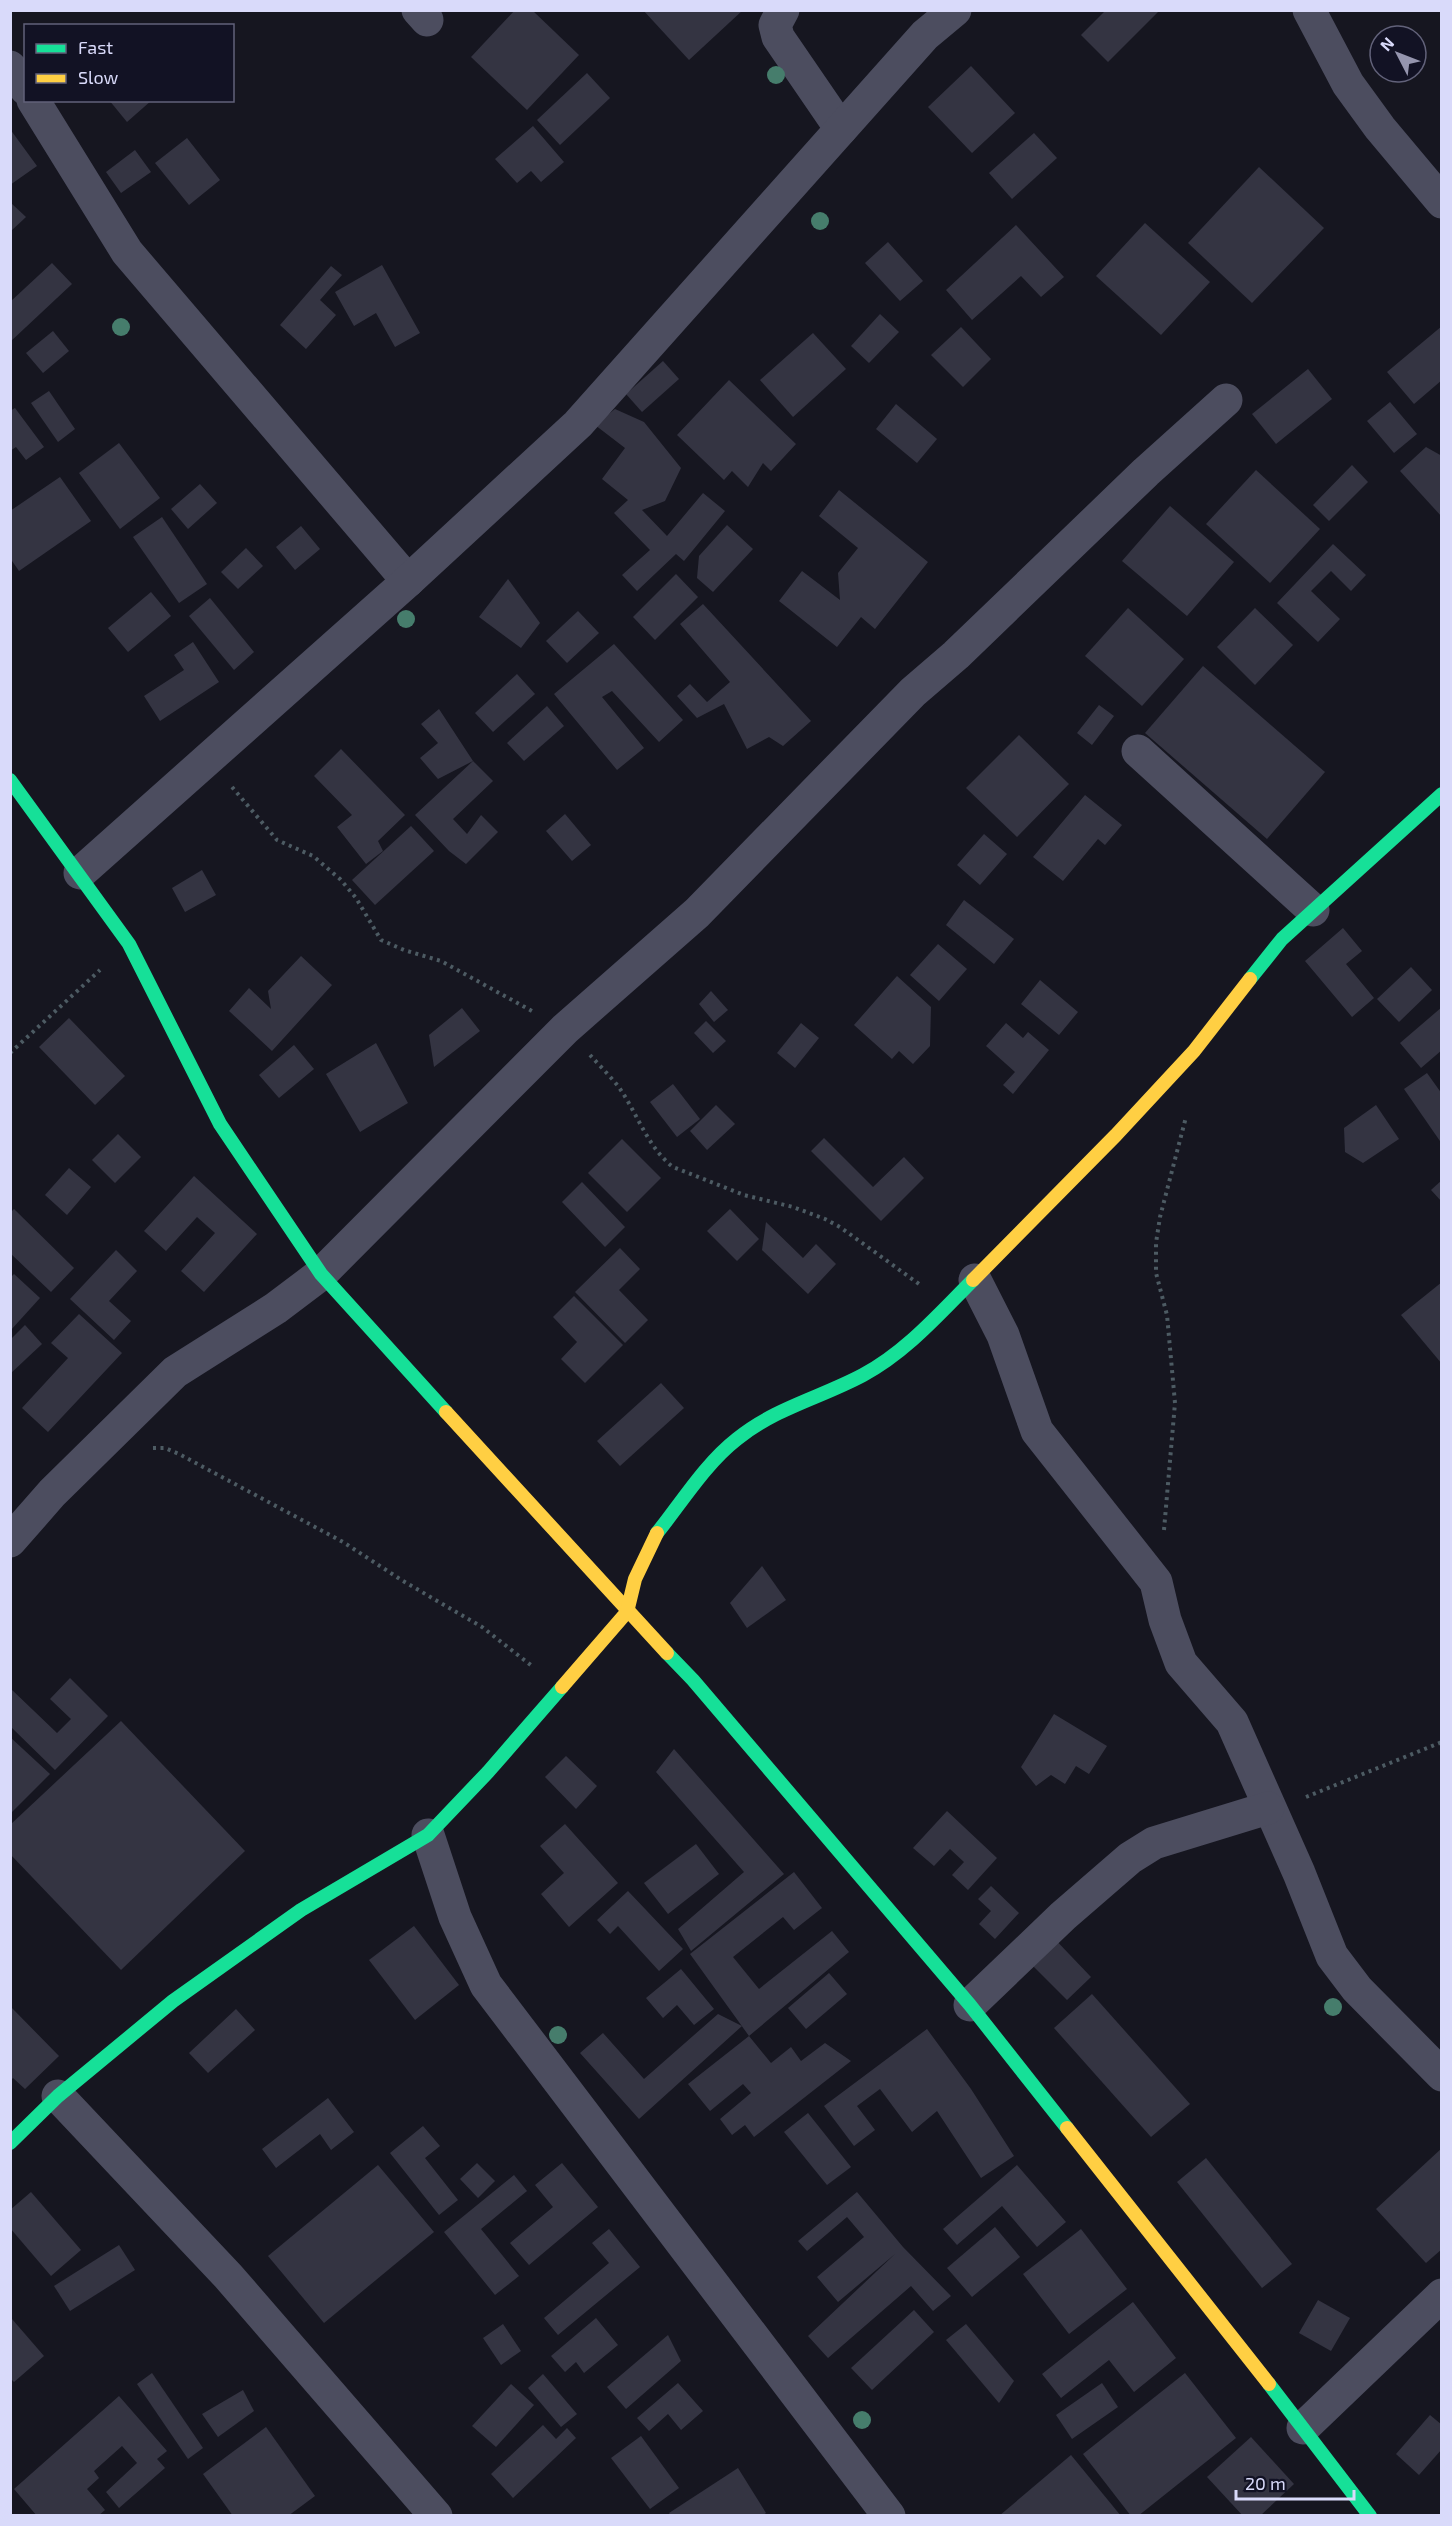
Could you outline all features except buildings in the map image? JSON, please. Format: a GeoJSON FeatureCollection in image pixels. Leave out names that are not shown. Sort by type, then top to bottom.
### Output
{"type":"FeatureCollection","features":[{"type":"Feature","properties":{"kind":"street"},"geometry":{"type":"LineString","coordinates":[[783,10],[776,25],[778,37],[841,129]]}},
{"type":"Feature","properties":{"kind":"street"},"geometry":{"type":"LineString","coordinates":[[80,873],[408,581],[578,424],[925,35],[955,10]]}},
{"type":"Feature","properties":{"kind":"street"},"geometry":{"type":"LineString","coordinates":[[1309,10],[1348,84],[1380,128],[1442,202]]}},
{"type":"Feature","properties":{"kind":"street"},"geometry":{"type":"LineString","coordinates":[[10,67],[24,86]]}},
{"type":"Feature","properties":{"kind":"street"},"geometry":{"type":"LineString","coordinates":[[34,102],[127,252],[408,581]]}},
{"type":"Feature","properties":{"kind":"street"},"geometry":{"type":"LineString","coordinates":[[10,1541],[22,1516],[92,1453],[175,1372],[276,1308],[321,1274],[566,1029],[697,913],[913,692],[956,655],[1146,472],[1226,400]]}},
{"type":"Feature","properties":{"kind":"street"},"geometry":{"type":"LineString","coordinates":[[1138,751],[1313,910]]}},
{"type":"Feature","properties":{"kind":"street"},"geometry":{"type":"LineString","coordinates":[[10,780],[80,873],[129,944],[220,1124],[321,1274],[627,1612],[693,1680],[970,2005],[1370,2516]]}},
{"type":"Feature","properties":{"kind":"street"},"geometry":{"type":"LineString","coordinates":[[10,2143],[58,2096],[173,2001],[301,1910],[428,1835],[488,1772],[627,1612],[635,1579],[653,1539],[721,1452],[739,1437],[798,1402],[863,1375],[910,1342],[975,1280],[1194,1051],[1282,939],[1442,795]]}},
{"type":"Feature","properties":{"kind":"street"},"geometry":{"type":"LineString","coordinates":[[975,1280],[1003,1335],[1037,1431],[1156,1582],[1165,1620],[1181,1663],[1232,1722],[1268,1808],[1299,1873],[1332,1956],[1357,1989],[1442,2075]]}},
{"type":"Feature","properties":{"kind":"street"},"geometry":{"type":"LineString","coordinates":[[970,2005],[1063,1916],[1130,1858],[1154,1843],[1268,1808]]}},
{"type":"Feature","properties":{"kind":"street"},"geometry":{"type":"LineString","coordinates":[[428,1835],[455,1917],[486,1985],[889,2516]]}},
{"type":"Feature","properties":{"kind":"street"},"geometry":{"type":"LineString","coordinates":[[58,2096],[228,2276],[436,2516]]}},
{"type":"Feature","properties":{"kind":"street"},"geometry":{"type":"LineString","coordinates":[[1303,2428],[1442,2295]]}},
{"type":"Feature","properties":{"kind":"path"},"geometry":{"type":"LineString","coordinates":[[182,782],[223,781],[230,785],[251,807],[276,840],[313,856],[340,879],[356,898],[381,940],[404,950],[441,960],[566,1029],[618,1087],[665,1162],[744,1195],[793,1207],[825,1219],[840,1227],[912,1280],[951,1303]]}},
{"type":"Feature","properties":{"kind":"path"},"geometry":{"type":"LineString","coordinates":[[10,1053],[129,944]]}},
{"type":"Feature","properties":{"kind":"path"},"geometry":{"type":"LineString","coordinates":[[1156,1582],[1164,1528],[1175,1403],[1167,1315],[1156,1273],[1156,1243],[1160,1217],[1187,1111]]}},
{"type":"Feature","properties":{"kind":"path"},"geometry":{"type":"LineString","coordinates":[[92,1453],[165,1448],[179,1454],[344,1542],[403,1581],[482,1628],[560,1688]]}},
{"type":"Feature","properties":{"kind":"path"},"geometry":{"type":"LineString","coordinates":[[1268,1808],[1288,1804],[1323,1791],[1442,1742]]}},
{"type":"Feature","properties":{"kind":"traffic: fast"},"geometry":{"type":"LineString","coordinates":[[10,780],[129,944],[220,1124],[321,1274],[446,1412]]}},
{"type":"Feature","properties":{"kind":"traffic: fast"},"geometry":{"type":"LineString","coordinates":[[1250,979],[1282,939],[1442,794]]}},
{"type":"Feature","properties":{"kind":"traffic: fast"},"geometry":{"type":"LineString","coordinates":[[657,1533],[704,1472],[737,1439],[767,1419],[879,1366],[908,1344],[973,1280]]}},
{"type":"Feature","properties":{"kind":"traffic: fast"},"geometry":{"type":"LineString","coordinates":[[667,1653],[693,1680],[970,2005],[1067,2128]]}},
{"type":"Feature","properties":{"kind":"traffic: fast"},"geometry":{"type":"LineString","coordinates":[[10,2143],[58,2096],[173,2001],[301,1910],[428,1835],[488,1772],[562,1687]]}},
{"type":"Feature","properties":{"kind":"traffic: fast"},"geometry":{"type":"LineString","coordinates":[[1269,2384],[1370,2516]]}},
{"type":"Feature","properties":{"kind":"traffic: slow"},"geometry":{"type":"LineString","coordinates":[[973,1280],[1116,1135],[1194,1051],[1250,979]]}},
{"type":"Feature","properties":{"kind":"traffic: slow"},"geometry":{"type":"LineString","coordinates":[[446,1412],[667,1653]]}},
{"type":"Feature","properties":{"kind":"traffic: slow"},"geometry":{"type":"LineString","coordinates":[[562,1687],[627,1612],[635,1579],[657,1533]]}},
{"type":"Feature","properties":{"kind":"traffic: slow"},"geometry":{"type":"LineString","coordinates":[[1067,2128],[1269,2384]]}}]}
